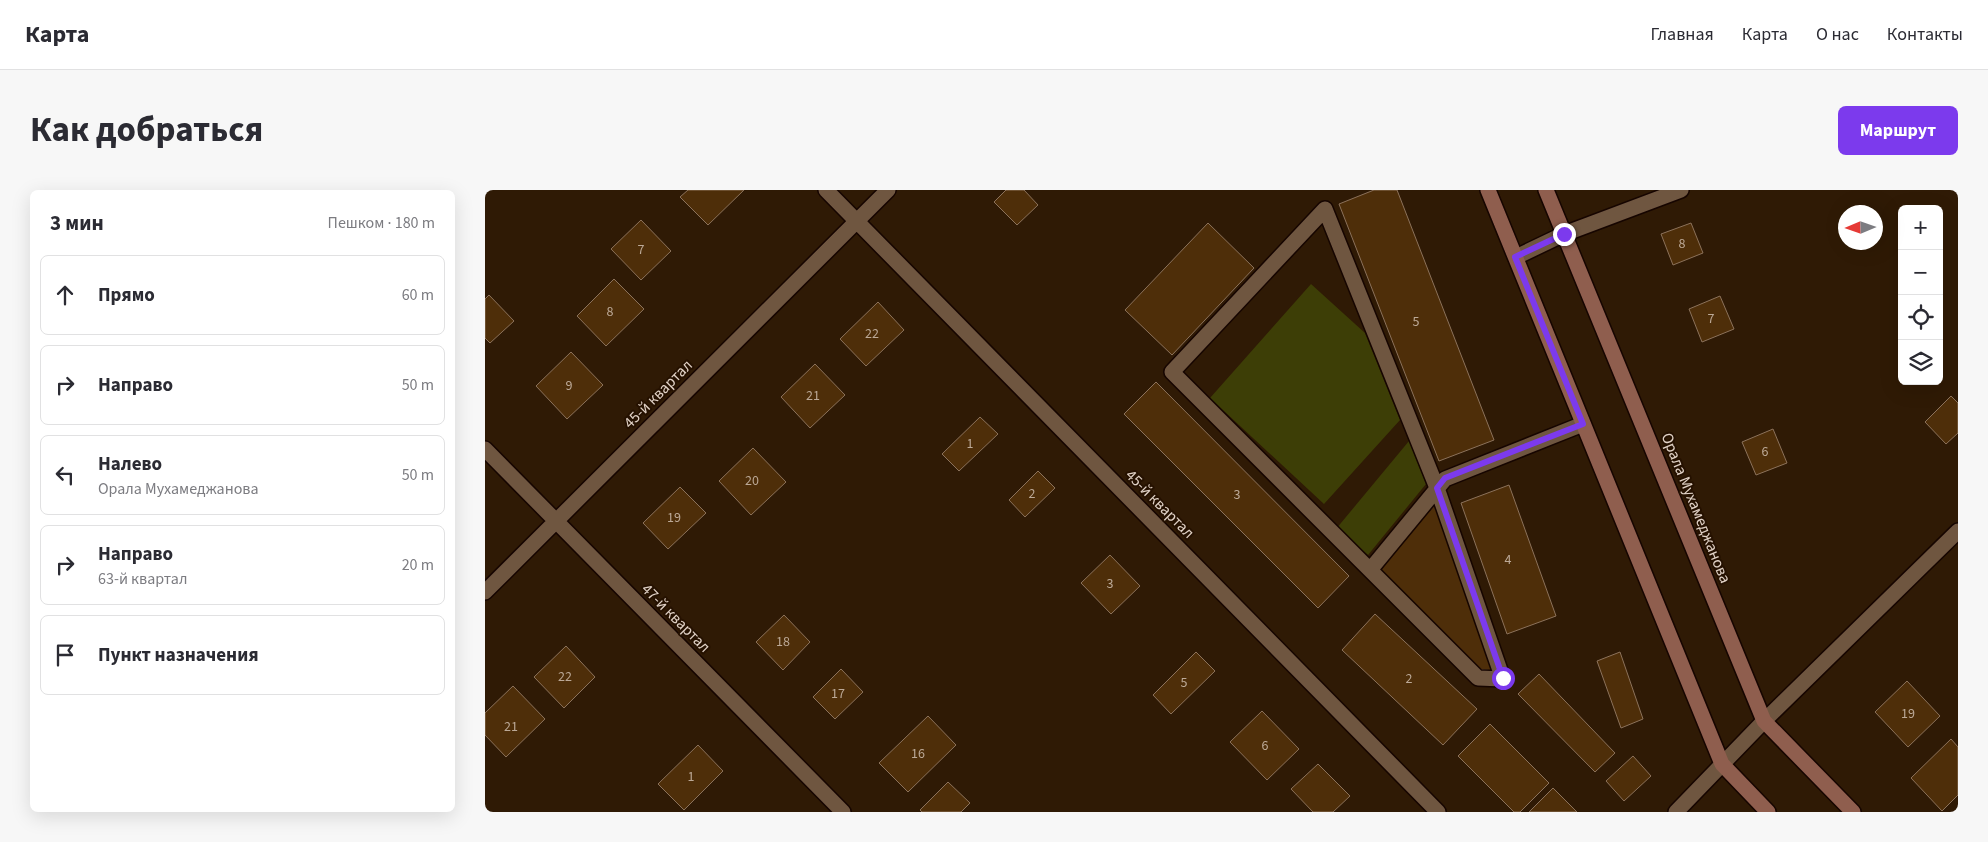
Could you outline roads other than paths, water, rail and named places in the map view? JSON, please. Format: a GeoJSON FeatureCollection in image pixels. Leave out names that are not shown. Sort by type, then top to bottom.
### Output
{"type":"FeatureCollection","features":[{"type":"Feature","properties":{"kind":"street"},"geometry":{"type":"LineString","coordinates":[[826,190],[857,221]]}},
{"type":"Feature","properties":{"kind":"street","name":"45-й квартал"},"geometry":{"type":"LineString","coordinates":[[485,592],[888,190]]}},
{"type":"Feature","properties":{"kind":"street"},"geometry":{"type":"LineString","coordinates":[[1488,190],[1722,764],[1768,812]]}},
{"type":"Feature","properties":{"kind":"street","name":"Орала Мухамеджанова"},"geometry":{"type":"LineString","coordinates":[[1546,190],[1764,721],[1853,812]]}},
{"type":"Feature","properties":{"kind":"street"},"geometry":{"type":"LineString","coordinates":[[1515,257],[1564,234],[1681,190]]}},
{"type":"Feature","properties":{"kind":"street"},"geometry":{"type":"LineString","coordinates":[[1325,209],[1437,488],[1503,678],[1478,678],[1370,570],[1172,372],[1325,209]]}},
{"type":"Feature","properties":{"kind":"street","name":"45-й квартал"},"geometry":{"type":"LineString","coordinates":[[857,221],[1438,812]]}},
{"type":"Feature","properties":{"kind":"street"},"geometry":{"type":"LineString","coordinates":[[1370,570],[1445,478],[1583,424]]}},
{"type":"Feature","properties":{"kind":"street","name":"47-й квартал"},"geometry":{"type":"LineString","coordinates":[[485,450],[843,812]]}},
{"type":"Feature","properties":{"kind":"street"},"geometry":{"type":"LineString","coordinates":[[1676,812],[1764,721],[1958,531]]}}]}
